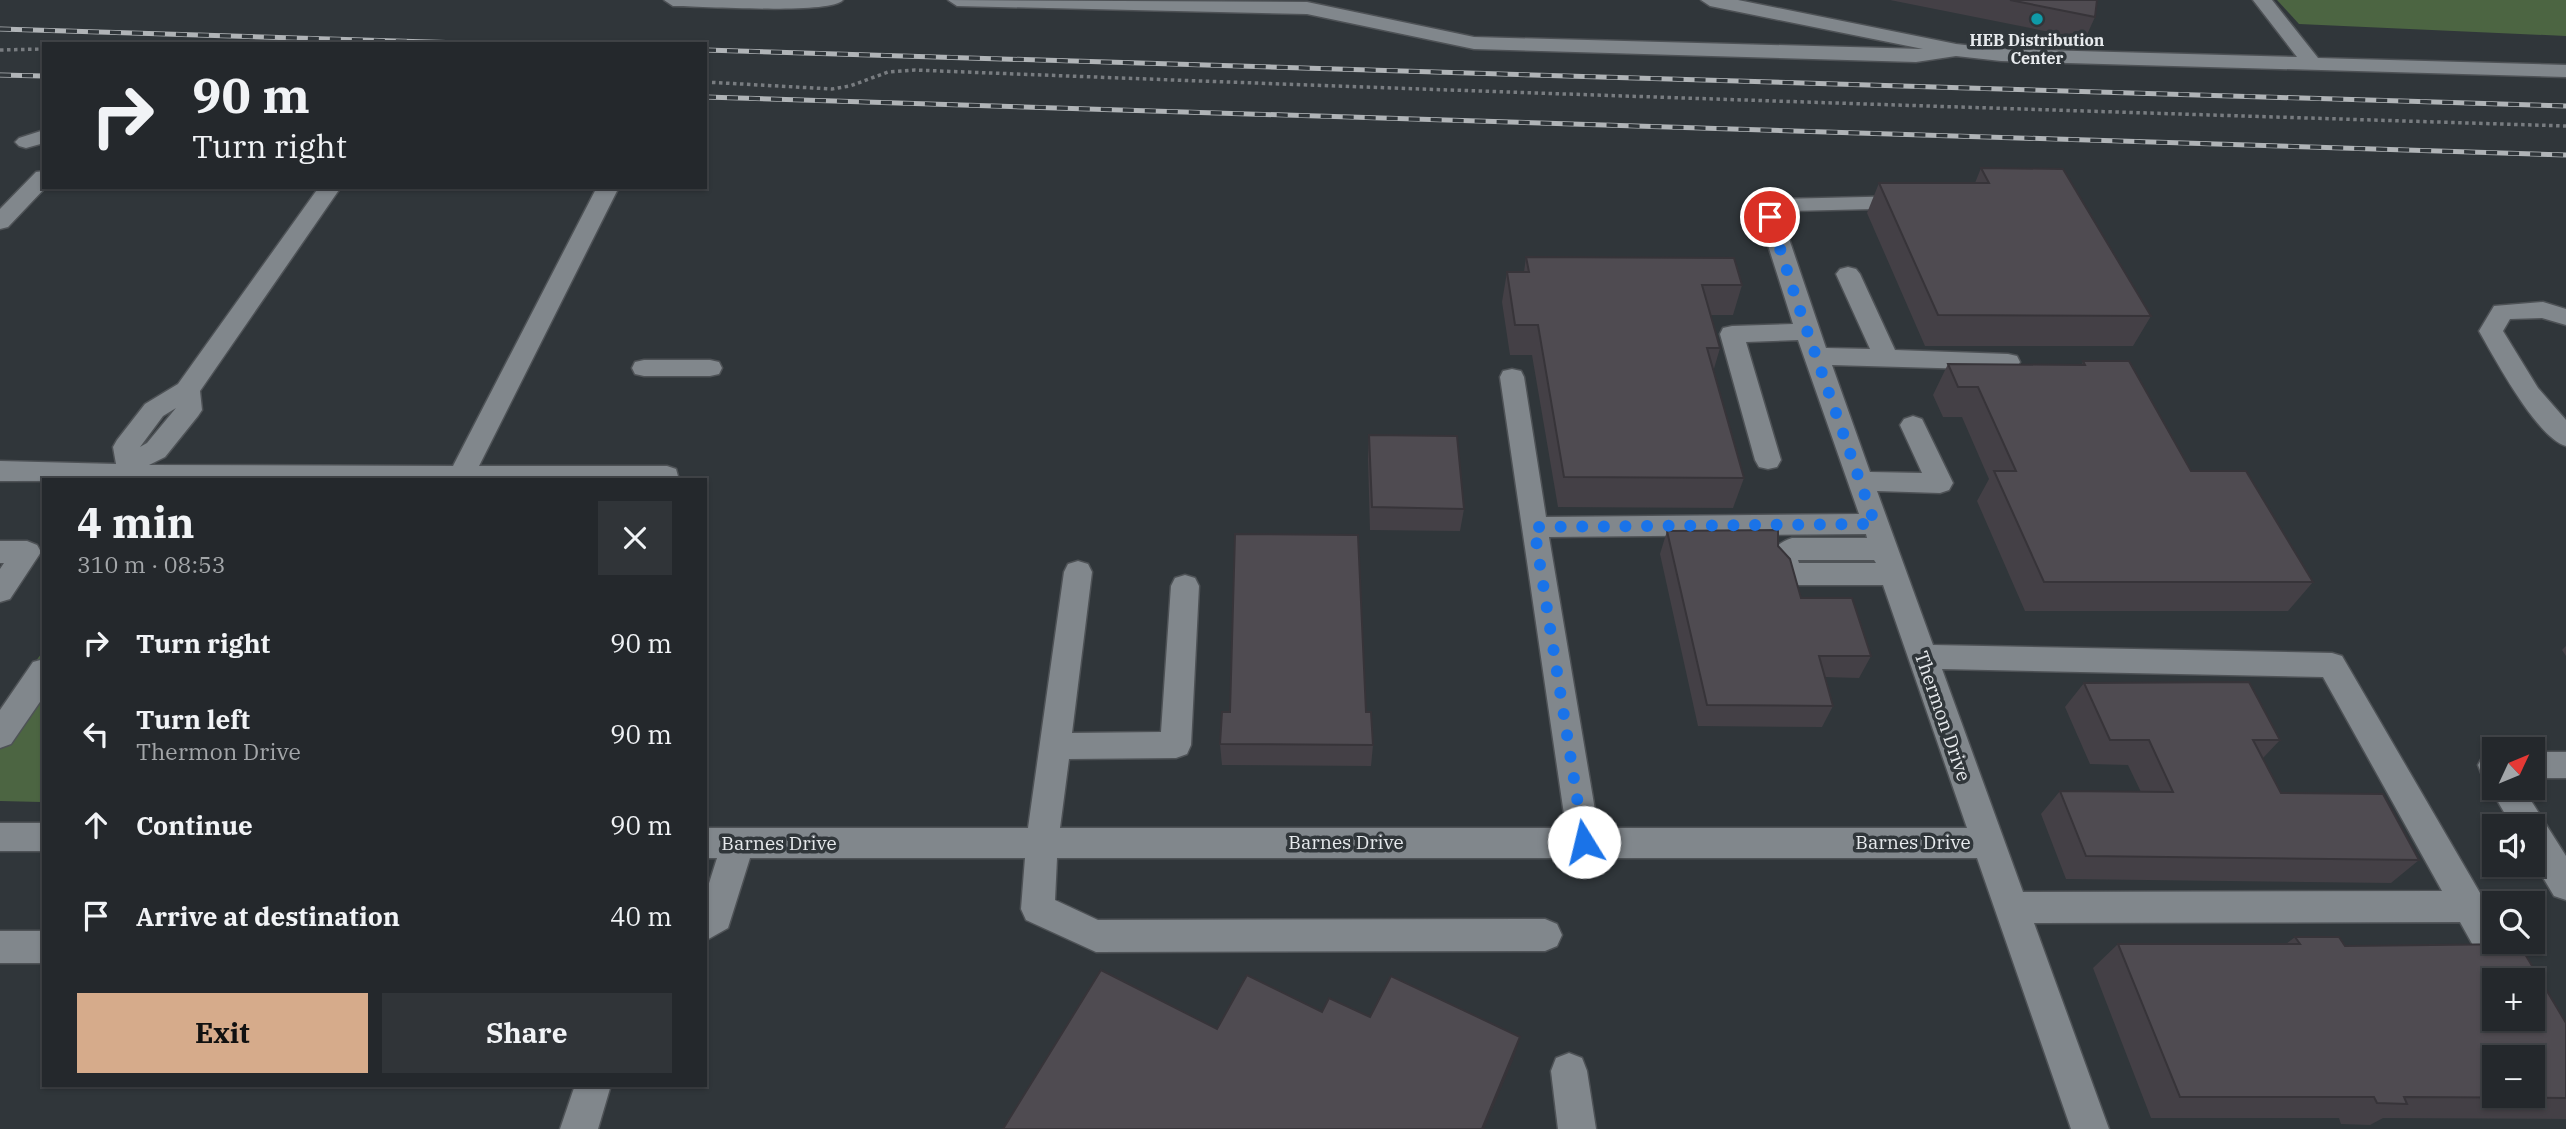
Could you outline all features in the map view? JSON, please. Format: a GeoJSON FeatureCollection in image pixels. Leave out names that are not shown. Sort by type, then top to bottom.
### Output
{"type":"FeatureCollection","features":[{"type":"Feature","properties":{"kind":"street"},"geometry":{"type":"LineString","coordinates":[[673,0],[799,3],[834,0]]}},
{"type":"Feature","properties":{"kind":"street"},"geometry":{"type":"LineString","coordinates":[[957,0],[1307,8],[1474,43],[1916,56],[1956,50]]}},
{"type":"Feature","properties":{"kind":"street"},"geometry":{"type":"LineString","coordinates":[[1710,0],[1956,50],[2121,60],[2566,71]]}},
{"type":"Feature","properties":{"kind":"street"},"geometry":{"type":"LineString","coordinates":[[2262,0],[2312,64]]}},
{"type":"Feature","properties":{"kind":"street"},"geometry":{"type":"LineString","coordinates":[[1787,52],[1776,34],[1784,24],[1797,18]]}},
{"type":"Feature","properties":{"kind":"street"},"geometry":{"type":"LineString","coordinates":[[0,222],[42,179]]}},
{"type":"Feature","properties":{"kind":"street"},"geometry":{"type":"LineString","coordinates":[[127,469],[156,450],[189,410],[187,390],[329,189]]}},
{"type":"Feature","properties":{"kind":"street"},"geometry":{"type":"LineString","coordinates":[[461,476],[607,189]]}},
{"type":"Feature","properties":{"kind":"street","name":"Thermon Drive"},"geometry":{"type":"LineString","coordinates":[[1921,204],[1783,204],[1770,217],[1811,344],[2090,1129]]}},
{"type":"Feature","properties":{"kind":"street"},"geometry":{"type":"LineString","coordinates":[[1848,274],[1886,358]]}},
{"type":"Feature","properties":{"kind":"street"},"geometry":{"type":"LineString","coordinates":[[2566,317],[2543,310],[2502,311],[2491,331],[2529,394],[2566,437]]}},
{"type":"Feature","properties":{"kind":"street"},"geometry":{"type":"LineString","coordinates":[[1768,460],[1732,334],[1811,344],[1886,358],[2008,362]]}},
{"type":"Feature","properties":{"kind":"street"},"geometry":{"type":"LineString","coordinates":[[644,368],[710,368]]}},
{"type":"Feature","properties":{"kind":"street"},"geometry":{"type":"LineString","coordinates":[[1512,377],[1584,842]]}},
{"type":"Feature","properties":{"kind":"street"},"geometry":{"type":"LineString","coordinates":[[1860,481],[1940,483],[1913,425]]}},
{"type":"Feature","properties":{"kind":"street"},"geometry":{"type":"LineString","coordinates":[[0,471],[127,469],[175,477],[666,478]]}},
{"type":"Feature","properties":{"kind":"street"},"geometry":{"type":"LineString","coordinates":[[1534,527],[1884,549]]}},
{"type":"Feature","properties":{"kind":"street"},"geometry":{"type":"LineString","coordinates":[[0,552],[27,552],[0,591]]}},
{"type":"Feature","properties":{"kind":"street"},"geometry":{"type":"LineString","coordinates":[[1079,572],[1042,842],[1038,909],[1096,936],[1545,935]]}},
{"type":"Feature","properties":{"kind":"street"},"geometry":{"type":"LineString","coordinates":[[1055,746],[1176,745],[1185,586]]}},
{"type":"Feature","properties":{"kind":"street"},"geometry":{"type":"LineString","coordinates":[[1922,657],[2332,665],[2504,968]]}},
{"type":"Feature","properties":{"kind":"street"},"geometry":{"type":"LineString","coordinates":[[0,735],[42,674]]}},
{"type":"Feature","properties":{"kind":"street"},"geometry":{"type":"LineString","coordinates":[[2545,765],[2566,765]]}},
{"type":"Feature","properties":{"kind":"street"},"geometry":{"type":"LineString","coordinates":[[0,837],[42,834]]}},
{"type":"Feature","properties":{"kind":"street"},"geometry":{"type":"LineString","coordinates":[[707,924],[716,917],[721,843]]}},
{"type":"Feature","properties":{"kind":"street","name":"Barnes Drive"},"geometry":{"type":"LineString","coordinates":[[721,843],[1987,843]]}},
{"type":"Feature","properties":{"kind":"street"},"geometry":{"type":"LineString","coordinates":[[2545,851],[2566,885]]}},
{"type":"Feature","properties":{"kind":"street"},"geometry":{"type":"LineString","coordinates":[[2010,908],[2467,906]]}},
{"type":"Feature","properties":{"kind":"street"},"geometry":{"type":"LineString","coordinates":[[0,947],[42,947]]}},
{"type":"Feature","properties":{"kind":"street"},"geometry":{"type":"LineString","coordinates":[[1569,1071],[1577,1129]]}},
{"type":"Feature","properties":{"kind":"street"},"geometry":{"type":"LineString","coordinates":[[579,1129],[592,1087]]}},
{"type":"Feature","properties":{"kind":"path"},"geometry":{"type":"LineString","coordinates":[[0,50],[42,49]]}},
{"type":"Feature","properties":{"kind":"path"},"geometry":{"type":"LineString","coordinates":[[707,82],[832,89],[850,86],[888,72],[915,70],[1479,93],[1650,94],[1798,102],[2566,126]]}},
{"type":"Feature","properties":{"kind":"green space"},"geometry":{"type":"Polygon","coordinates":[[[2277,0],[2566,0],[2566,36],[2299,24],[2277,0]]]}},
{"type":"Feature","properties":{"kind":"green space"},"geometry":{"type":"Polygon","coordinates":[[[42,653],[41,802],[0,801],[0,710],[42,653]]]}},
{"type":"Feature","properties":{"kind":"building"},"geometry":{"type":"Polygon","coordinates":[[[2010,0],[2097,0],[2095,17],[2010,0]]]}},
{"type":"Feature","properties":{"kind":"building"},"geometry":{"type":"Polygon","coordinates":[[[1981,168],[2063,169],[2151,316],[1938,315],[1879,183],[1989,183],[1981,168]]]}},
{"type":"Feature","properties":{"kind":"building"},"geometry":{"type":"Polygon","coordinates":[[[1526,257],[1734,258],[1742,285],[1702,285],[1720,348],[1707,348],[1744,478],[1564,477],[1538,325],[1515,325],[1507,272],[1529,272],[1526,257]]]}},
{"type":"Feature","properties":{"kind":"building"},"geometry":{"type":"Polygon","coordinates":[[[2083,361],[2129,361],[2191,471],[2246,471],[2313,582],[2044,582],[1994,471],[2016,471],[1978,387],[1958,387],[1948,364],[2085,365],[2083,361]]]}},
{"type":"Feature","properties":{"kind":"building"},"geometry":{"type":"Polygon","coordinates":[[[1369,435],[1457,436],[1464,509],[1372,507],[1369,435]]]}},
{"type":"Feature","properties":{"kind":"building"},"geometry":{"type":"Polygon","coordinates":[[[1778,530],[1778,546],[1790,559],[1801,598],[1852,598],[1871,656],[1819,656],[1833,706],[1707,705],[1667,531],[1778,530]]]}},
{"type":"Feature","properties":{"kind":"building"},"geometry":{"type":"Polygon","coordinates":[[[1235,534],[1358,535],[1366,712],[1371,712],[1373,745],[1220,744],[1222,712],[1230,712],[1235,534]]]}},
{"type":"Feature","properties":{"kind":"building"},"geometry":{"type":"Polygon","coordinates":[[[2249,682],[2280,740],[2253,740],[2281,793],[2383,794],[2419,860],[2086,856],[2060,791],[2173,792],[2149,740],[2110,740],[2084,683],[2249,682]]]}},
{"type":"Feature","properties":{"kind":"building"},"geometry":{"type":"Polygon","coordinates":[[[2295,937],[2339,937],[2345,946],[2482,944],[2482,954],[2525,954],[2533,968],[2482,968],[2482,1031],[2545,1031],[2545,988],[2566,1023],[2566,1098],[2545,1098],[2545,1045],[2482,1045],[2482,1097],[2404,1097],[2407,1104],[2377,1103],[2374,1097],[2180,1097],[2118,944],[2300,944],[2295,937]]]}},
{"type":"Feature","properties":{"kind":"building"},"geometry":{"type":"Polygon","coordinates":[[[1101,970],[1217,1029],[1247,975],[1322,1012],[1329,998],[1370,1017],[1391,976],[1520,1037],[1482,1129],[1003,1129],[1101,970]]]}},
{"type":"Feature","properties":{"kind":"railway"},"geometry":{"type":"LineString","coordinates":[[0,29],[430,42]]}},
{"type":"Feature","properties":{"kind":"railway"},"geometry":{"type":"LineString","coordinates":[[707,50],[2566,106]]}},
{"type":"Feature","properties":{"kind":"railway"},"geometry":{"type":"LineString","coordinates":[[0,75],[42,76]]}},
{"type":"Feature","properties":{"kind":"railway"},"geometry":{"type":"LineString","coordinates":[[707,97],[2566,155]]}},
{"type":"Feature","properties":{"kind":"place","name":"HEB Distribution Center"},"geometry":{"type":"Point","coordinates":[2037,19]}},
{"type":"Feature","properties":{"kind":"route"},"geometry":{"type":"LineString","coordinates":[[1584,842],[1534,527],[1875,524],[1770,217]]}}]}
